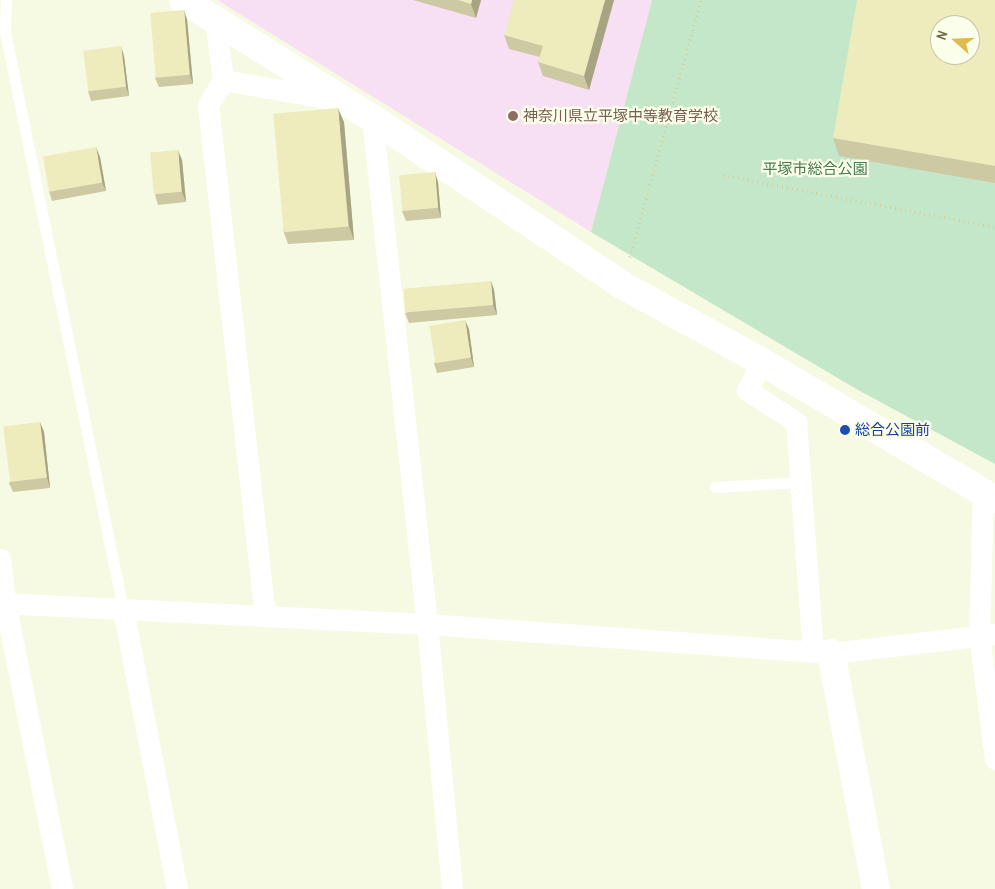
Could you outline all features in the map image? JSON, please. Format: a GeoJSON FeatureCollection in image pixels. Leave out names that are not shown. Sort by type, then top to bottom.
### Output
{"type":"FeatureCollection","features":[{"type":"Feature","properties":{"kind":"street"},"geometry":{"type":"LineString","coordinates":[[182,0],[372,118],[622,285],[762,362],[989,496],[980,512],[995,759]]}},
{"type":"Feature","properties":{"kind":"street"},"geometry":{"type":"LineString","coordinates":[[215,19],[223,80],[208,105],[265,616]]}},
{"type":"Feature","properties":{"kind":"street"},"geometry":{"type":"LineString","coordinates":[[223,80],[343,100]]}},
{"type":"Feature","properties":{"kind":"street"},"geometry":{"type":"LineString","coordinates":[[372,118],[427,624],[452,889]]}},
{"type":"Feature","properties":{"kind":"street"},"geometry":{"type":"LineString","coordinates":[[762,362],[747,390],[796,422],[801,482],[822,652],[876,889]]}},
{"type":"Feature","properties":{"kind":"street"},"geometry":{"type":"LineString","coordinates":[[0,559],[2,603],[62,889]]}},
{"type":"Feature","properties":{"kind":"street"},"geometry":{"type":"LineString","coordinates":[[2,603],[427,624],[822,652],[987,634]]}},
{"type":"Feature","properties":{"kind":"street"},"geometry":{"type":"LineString","coordinates":[[123,608],[177,889]]}},
{"type":"Feature","properties":{"kind":"lane"},"geometry":{"type":"LineString","coordinates":[[6,0],[5,32],[123,608]]}},
{"type":"Feature","properties":{"kind":"lane"},"geometry":{"type":"LineString","coordinates":[[715,486],[801,482]]}},
{"type":"Feature","properties":{"kind":"path"},"geometry":{"type":"LineString","coordinates":[[629,260],[701,0]]}},
{"type":"Feature","properties":{"kind":"path"},"geometry":{"type":"LineString","coordinates":[[723,175],[995,227]]}},
{"type":"Feature","properties":{"kind":"shaded area","name":"神奈川県立平塚中等教育学校"},"geometry":{"type":"Polygon","coordinates":[[[217,0],[652,0],[591,232],[217,0]]]}},
{"type":"Feature","properties":{"kind":"green space","name":"平塚市総合公園"},"geometry":{"type":"Polygon","coordinates":[[[652,0],[995,0],[995,464],[858,390],[591,232],[652,0]]]}},
{"type":"Feature","properties":{"kind":"building"},"geometry":{"type":"Polygon","coordinates":[[[458,0],[472,0],[471,4],[458,0]]]}},
{"type":"Feature","properties":{"kind":"building"},"geometry":{"type":"Polygon","coordinates":[[[514,0],[605,0],[584,76],[538,62],[543,46],[504,35],[514,0]]]}},
{"type":"Feature","properties":{"kind":"building"},"geometry":{"type":"Polygon","coordinates":[[[857,0],[995,0],[995,166],[833,138],[857,0]]]}},
{"type":"Feature","properties":{"kind":"building"},"geometry":{"type":"Polygon","coordinates":[[[184,10],[190,75],[156,78],[150,13],[184,10]]]}},
{"type":"Feature","properties":{"kind":"building"},"geometry":{"type":"Polygon","coordinates":[[[121,46],[126,87],[88,91],[83,51],[121,46]]]}},
{"type":"Feature","properties":{"kind":"building"},"geometry":{"type":"Polygon","coordinates":[[[338,108],[348,227],[284,232],[273,114],[338,108]]]}},
{"type":"Feature","properties":{"kind":"building"},"geometry":{"type":"Polygon","coordinates":[[[96,147],[102,182],[49,192],[43,156],[96,147]]]}},
{"type":"Feature","properties":{"kind":"building"},"geometry":{"type":"Polygon","coordinates":[[[178,150],[182,192],[154,194],[150,152],[178,150]]]}},
{"type":"Feature","properties":{"kind":"building"},"geometry":{"type":"Polygon","coordinates":[[[435,172],[438,208],[402,211],[399,175],[435,172]]]}},
{"type":"Feature","properties":{"kind":"building"},"geometry":{"type":"Polygon","coordinates":[[[491,281],[493,305],[405,313],[403,289],[491,281]]]}},
{"type":"Feature","properties":{"kind":"building"},"geometry":{"type":"Polygon","coordinates":[[[465,320],[471,358],[435,363],[429,326],[465,320]]]}},
{"type":"Feature","properties":{"kind":"building"},"geometry":{"type":"Polygon","coordinates":[[[40,422],[47,478],[10,482],[3,427],[40,422]]]}},
{"type":"Feature","properties":{"kind":"place","name":"神奈川県立平塚中等教育学校"},"geometry":{"type":"Point","coordinates":[513,116]}},
{"type":"Feature","properties":{"kind":"place","name":"総合公園前"},"geometry":{"type":"Point","coordinates":[845,430]}}]}
